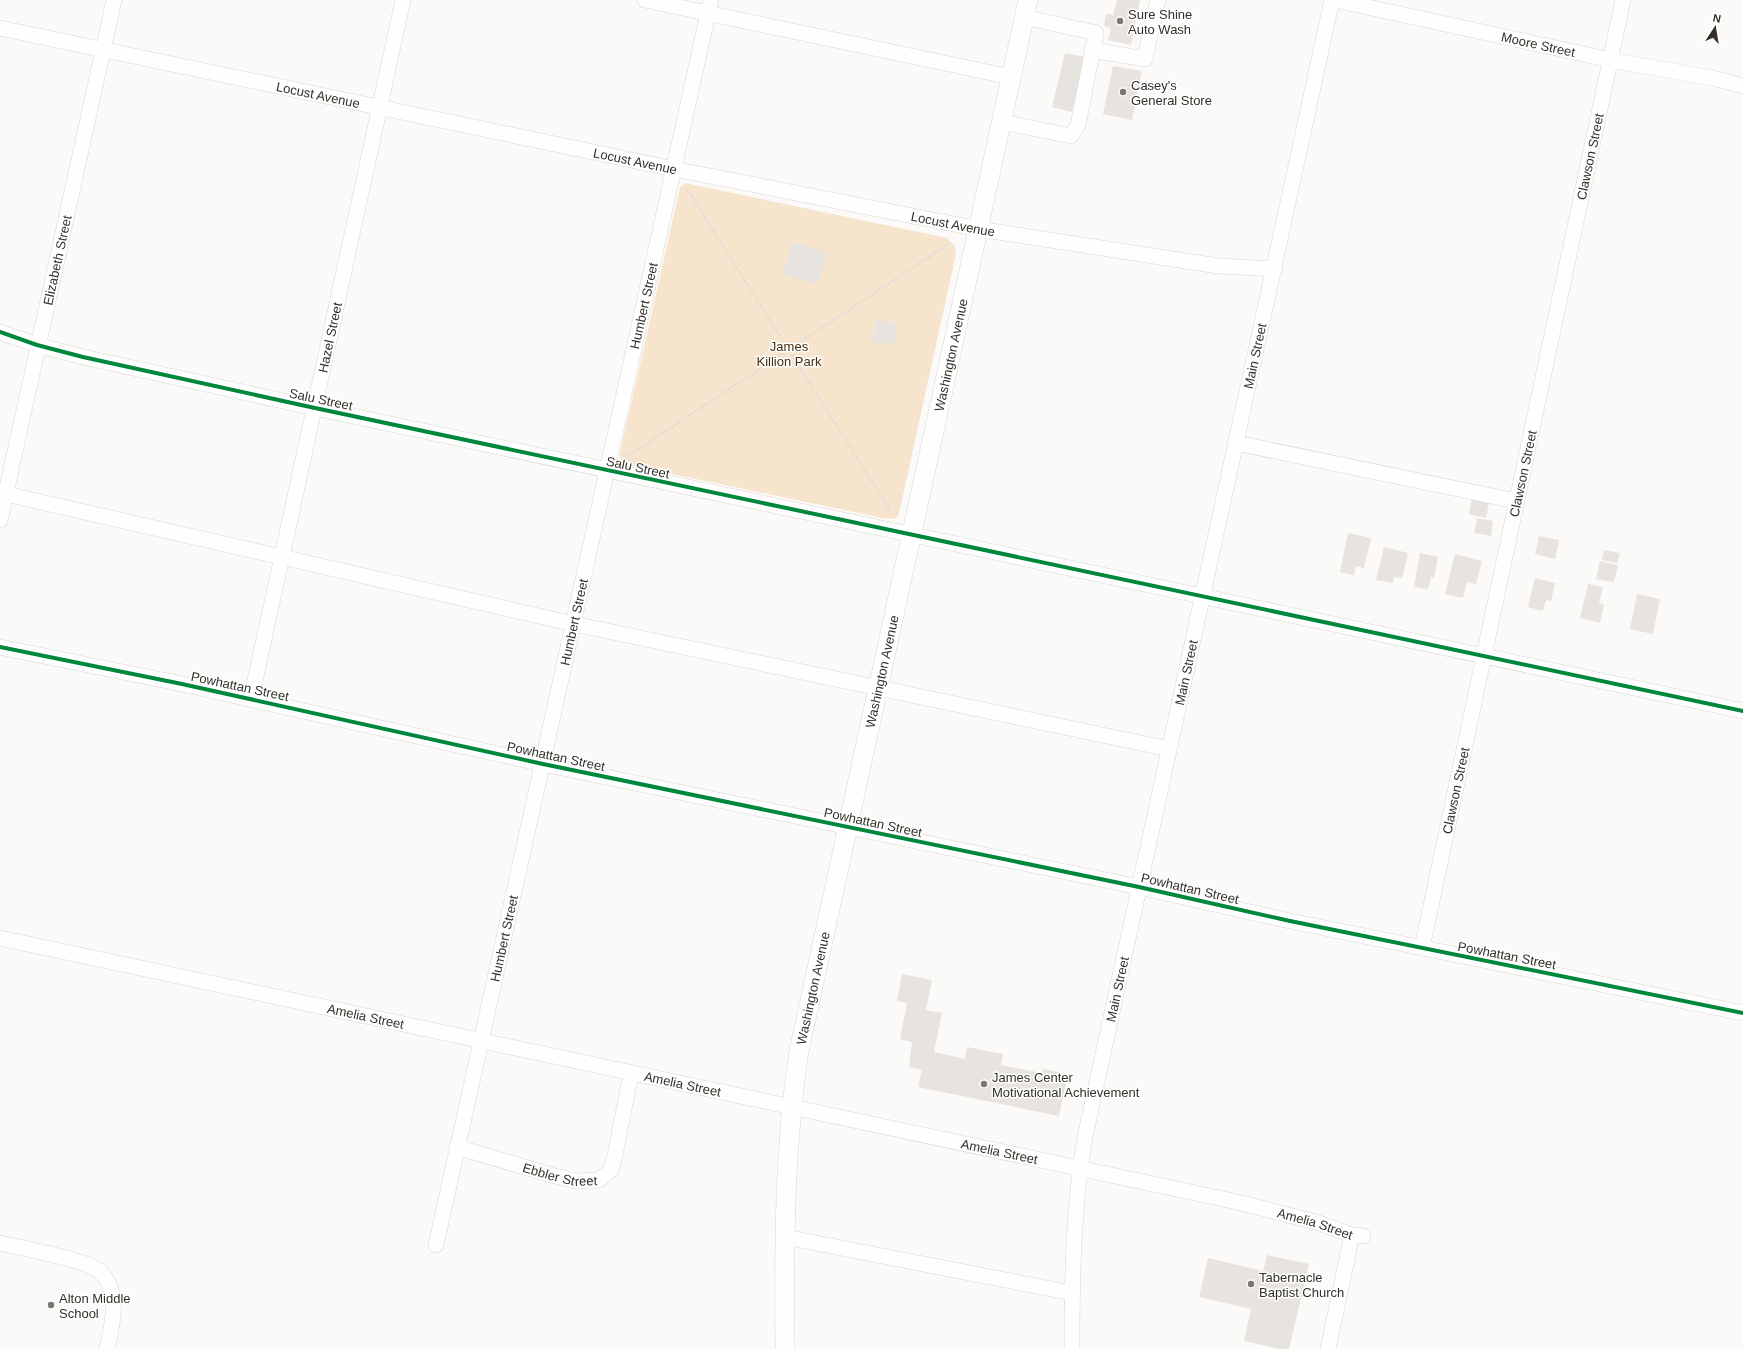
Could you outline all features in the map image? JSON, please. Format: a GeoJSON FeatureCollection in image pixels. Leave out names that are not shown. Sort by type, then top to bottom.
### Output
{"type":"FeatureCollection","features":[{"type":"Feature","properties":{"kind":"main road","name":"Washington Avenue"},"geometry":{"type":"LineString","coordinates":[[785,1349],[787,1160],[791,1108],[801,1044],[1026,9]]}},
{"type":"Feature","properties":{"kind":"street","name":"Elizabeth Street"},"geometry":{"type":"LineString","coordinates":[[0,520],[37,345],[114,0]]}},
{"type":"Feature","properties":{"kind":"street","name":"Hazel Street"},"geometry":{"type":"LineString","coordinates":[[251,699],[381,108],[403,0]]}},
{"type":"Feature","properties":{"kind":"street"},"geometry":{"type":"LineString","coordinates":[[645,0],[710,7],[1012,77]]}},
{"type":"Feature","properties":{"kind":"street"},"geometry":{"type":"LineString","coordinates":[[1092,50],[1145,58],[1158,0]]}},
{"type":"Feature","properties":{"kind":"street","name":"Moore Street"},"geometry":{"type":"LineString","coordinates":[[1334,0],[1611,60],[1716,79],[1743,86]]}},
{"type":"Feature","properties":{"kind":"street","name":"Main Street"},"geometry":{"type":"LineString","coordinates":[[1072,1349],[1075,1204],[1086,1129],[1334,0]]}},
{"type":"Feature","properties":{"kind":"street","name":"Clawson Street"},"geometry":{"type":"LineString","coordinates":[[1422,948],[1482,657],[1623,0]]}},
{"type":"Feature","properties":{"kind":"street","name":"Humbert Street"},"geometry":{"type":"LineString","coordinates":[[436,1245],[544,764],[710,7]]}},
{"type":"Feature","properties":{"kind":"street"},"geometry":{"type":"LineString","coordinates":[[1002,122],[1071,136],[1078,125],[1096,33],[1026,9]]}},
{"type":"Feature","properties":{"kind":"street","name":"Locust Avenue"},"geometry":{"type":"LineString","coordinates":[[0,28],[381,108],[979,229],[1218,266],[1275,268]]}},
{"type":"Feature","properties":{"kind":"street","name":"Salu Street"},"geometry":{"type":"LineString","coordinates":[[0,332],[37,345],[315,408],[1482,657],[1743,711]]}},
{"type":"Feature","properties":{"kind":"street"},"geometry":{"type":"LineString","coordinates":[[1236,443],[1516,501]]}},
{"type":"Feature","properties":{"kind":"street"},"geometry":{"type":"LineString","coordinates":[[6,494],[282,559],[574,624],[1169,749]]}},
{"type":"Feature","properties":{"kind":"street","name":"Powhattan Street"},"geometry":{"type":"LineString","coordinates":[[0,647],[251,699],[544,764],[1139,887],[1422,948],[1743,1013]]}},
{"type":"Feature","properties":{"kind":"street","name":"Amelia Street"},"geometry":{"type":"LineString","coordinates":[[0,938],[631,1074],[1242,1203],[1319,1223],[1358,1236],[1328,1349]]}},
{"type":"Feature","properties":{"kind":"street","name":"Ebbler Street"},"geometry":{"type":"LineString","coordinates":[[457,1147],[576,1181],[600,1180],[611,1170],[631,1074]]}},
{"type":"Feature","properties":{"kind":"street"},"geometry":{"type":"LineString","coordinates":[[785,1237],[1072,1293]]}},
{"type":"Feature","properties":{"kind":"street"},"geometry":{"type":"LineString","coordinates":[[0,1243],[86,1264],[100,1272],[112,1292],[113,1302],[114,1313],[107,1349]]}},
{"type":"Feature","properties":{"kind":"path"},"geometry":{"type":"LineString","coordinates":[[687,189],[888,507],[890,512],[888,519]]}},
{"type":"Feature","properties":{"kind":"path"},"geometry":{"type":"LineString","coordinates":[[628,456],[789,351],[947,245]]}},
{"type":"Feature","properties":{"kind":"green space","name":"James Killion Park"},"geometry":{"type":"Polygon","coordinates":[[[685,183],[947,238],[955,246],[956,254],[900,509],[898,516],[895,519],[883,518],[624,464],[621,461],[620,453],[680,188],[685,183]]]}},
{"type":"Feature","properties":{"kind":"building","name":"Sure Shine Auto Wash"},"geometry":{"type":"Polygon","coordinates":[[[1117,0],[1140,0],[1131,45],[1108,40],[1111,28],[1104,26],[1106,14],[1113,15],[1117,0]]]}},
{"type":"Feature","properties":{"kind":"building"},"geometry":{"type":"Polygon","coordinates":[[[1065,53],[1085,57],[1072,112],[1052,107],[1065,53]]]}},
{"type":"Feature","properties":{"kind":"building","name":"Casey's General Store"},"geometry":{"type":"Polygon","coordinates":[[[1113,66],[1142,71],[1132,120],[1103,114],[1113,66]]]}},
{"type":"Feature","properties":{"kind":"building"},"geometry":{"type":"Polygon","coordinates":[[[792,242],[827,252],[818,284],[783,275],[792,242]]]}},
{"type":"Feature","properties":{"kind":"building"},"geometry":{"type":"Polygon","coordinates":[[[882,318],[888,325],[893,320],[899,330],[893,334],[897,340],[888,347],[883,341],[876,345],[870,336],[877,331],[873,325],[882,318]]]}},
{"type":"Feature","properties":{"kind":"building"},"geometry":{"type":"Polygon","coordinates":[[[1472,498],[1489,502],[1486,518],[1469,514],[1472,498]]]}},
{"type":"Feature","properties":{"kind":"building"},"geometry":{"type":"Polygon","coordinates":[[[1477,518],[1493,521],[1491,536],[1474,533],[1477,518]]]}},
{"type":"Feature","properties":{"kind":"building"},"geometry":{"type":"Polygon","coordinates":[[[1348,533],[1371,538],[1364,568],[1356,566],[1354,575],[1340,572],[1348,533]]]}},
{"type":"Feature","properties":{"kind":"building"},"geometry":{"type":"Polygon","coordinates":[[[1539,536],[1559,540],[1555,559],[1535,554],[1539,536]]]}},
{"type":"Feature","properties":{"kind":"building"},"geometry":{"type":"Polygon","coordinates":[[[1384,547],[1408,553],[1402,578],[1394,577],[1393,583],[1376,580],[1384,547]]]}},
{"type":"Feature","properties":{"kind":"building"},"geometry":{"type":"Polygon","coordinates":[[[1604,550],[1620,553],[1617,563],[1602,560],[1604,550]]]}},
{"type":"Feature","properties":{"kind":"building"},"geometry":{"type":"Polygon","coordinates":[[[1420,553],[1438,557],[1434,578],[1431,577],[1428,589],[1414,587],[1420,553]]]}},
{"type":"Feature","properties":{"kind":"building"},"geometry":{"type":"Polygon","coordinates":[[[1455,554],[1482,561],[1476,584],[1467,582],[1463,598],[1445,594],[1455,554]]]}},
{"type":"Feature","properties":{"kind":"building"},"geometry":{"type":"Polygon","coordinates":[[[1600,561],[1618,565],[1614,582],[1596,579],[1600,561]]]}},
{"type":"Feature","properties":{"kind":"building"},"geometry":{"type":"Polygon","coordinates":[[[1535,578],[1555,583],[1551,601],[1546,600],[1543,611],[1528,607],[1535,578]]]}},
{"type":"Feature","properties":{"kind":"building"},"geometry":{"type":"Polygon","coordinates":[[[1588,584],[1603,587],[1599,603],[1604,604],[1600,623],[1580,618],[1588,584]]]}},
{"type":"Feature","properties":{"kind":"building"},"geometry":{"type":"Polygon","coordinates":[[[1637,594],[1660,599],[1653,634],[1630,629],[1637,594]]]}},
{"type":"Feature","properties":{"kind":"building"},"geometry":{"type":"Polygon","coordinates":[[[902,974],[932,980],[926,1010],[942,1013],[934,1052],[965,1059],[967,1047],[1003,1054],[1001,1065],[1042,1073],[1043,1069],[1068,1074],[1059,1116],[918,1087],[922,1070],[909,1067],[912,1042],[900,1039],[907,1003],[897,1001],[902,974]]]}},
{"type":"Feature","properties":{"kind":"building"},"geometry":{"type":"Polygon","coordinates":[[[1267,1255],[1309,1264],[1289,1349],[1280,1349],[1244,1341],[1251,1309],[1199,1297],[1208,1258],[1263,1271],[1267,1255]]]}},
{"type":"Feature","properties":{"kind":"cycle path"},"geometry":{"type":"LineString","coordinates":[[0,332],[37,345],[83,357],[315,408],[1743,711]]}},
{"type":"Feature","properties":{"kind":"cycle path"},"geometry":{"type":"LineString","coordinates":[[0,647],[182,684],[543,764],[1139,887],[1290,921],[1743,1013]]}},
{"type":"Feature","properties":{"kind":"place","name":"Sure Shine Auto Wash"},"geometry":{"type":"Point","coordinates":[1120,21]}},
{"type":"Feature","properties":{"kind":"place","name":"Casey's General Store"},"geometry":{"type":"Point","coordinates":[1123,92]}},
{"type":"Feature","properties":{"kind":"place","name":"James Center Motivational Achievement"},"geometry":{"type":"Point","coordinates":[984,1084]}},
{"type":"Feature","properties":{"kind":"place","name":"Tabernacle Baptist Church"},"geometry":{"type":"Point","coordinates":[1251,1284]}},
{"type":"Feature","properties":{"kind":"place","name":"Alton Middle School"},"geometry":{"type":"Point","coordinates":[51,1305]}}]}
